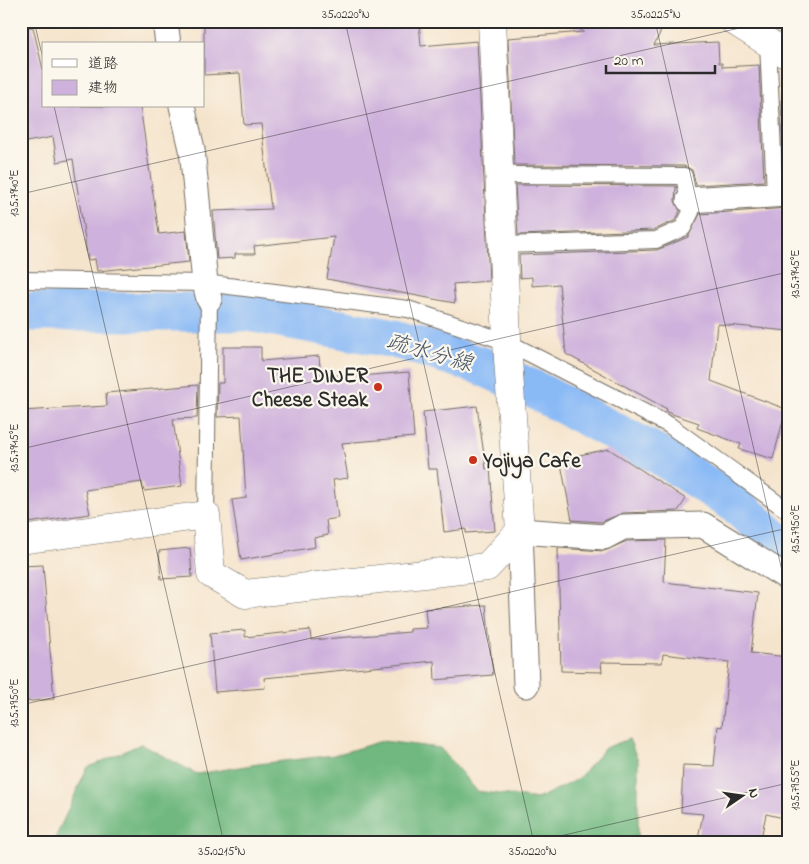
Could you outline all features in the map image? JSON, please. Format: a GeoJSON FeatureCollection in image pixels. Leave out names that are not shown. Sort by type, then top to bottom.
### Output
{"type":"FeatureCollection","features":[{"type":"Feature","properties":{"kind":"street"},"geometry":{"type":"LineString","coordinates":[[165,21],[168,42]]}},
{"type":"Feature","properties":{"kind":"street"},"geometry":{"type":"LineString","coordinates":[[492,21],[510,391],[520,531],[526,685]]}},
{"type":"Feature","properties":{"kind":"street"},"geometry":{"type":"LineString","coordinates":[[734,21],[778,49]]}},
{"type":"Feature","properties":{"kind":"street"},"geometry":{"type":"LineString","coordinates":[[182,108],[192,149],[207,291]]}},
{"type":"Feature","properties":{"kind":"street"},"geometry":{"type":"LineString","coordinates":[[689,200],[781,194]]}},
{"type":"Feature","properties":{"kind":"street"},"geometry":{"type":"LineString","coordinates":[[21,540],[206,515],[211,574],[245,594],[487,567],[520,531]]}},
{"type":"Feature","properties":{"kind":"street"},"geometry":{"type":"LineString","coordinates":[[520,531],[604,536],[623,527],[703,525],[788,578]]}},
{"type":"Feature","properties":{"kind":"lane"},"geometry":{"type":"LineString","coordinates":[[778,49],[781,194]]}},
{"type":"Feature","properties":{"kind":"lane"},"geometry":{"type":"LineString","coordinates":[[500,175],[684,176],[691,212],[683,228],[656,240],[504,245]]}},
{"type":"Feature","properties":{"kind":"lane"},"geometry":{"type":"LineString","coordinates":[[21,280],[207,291],[398,306],[508,351],[669,425],[788,511]]}},
{"type":"Feature","properties":{"kind":"lane"},"geometry":{"type":"LineString","coordinates":[[206,515],[210,328],[207,291]]}},
{"type":"Feature","properties":{"kind":"green space"},"geometry":{"type":"Polygon","coordinates":[[[629,739],[638,760],[638,843],[53,843],[87,768],[141,744],[197,774],[258,764],[335,755],[382,741],[440,748],[477,791],[537,799],[578,779],[605,748],[629,739]]]}},
{"type":"Feature","properties":{"kind":"building"},"geometry":{"type":"Polygon","coordinates":[[[204,21],[419,21],[421,46],[477,41],[489,281],[453,284],[455,303],[327,279],[334,237],[254,246],[255,254],[235,254],[235,258],[217,259],[213,211],[271,209],[261,124],[244,125],[240,73],[205,75],[204,21]]]}},
{"type":"Feature","properties":{"kind":"building"},"geometry":{"type":"Polygon","coordinates":[[[566,21],[666,21],[654,45],[718,42],[719,63],[722,63],[722,67],[759,65],[764,181],[696,185],[692,170],[684,166],[514,165],[508,38],[584,32],[566,21]]]}},
{"type":"Feature","properties":{"kind":"building"},"geometry":{"type":"Polygon","coordinates":[[[33,27],[42,65],[42,108],[140,108],[159,234],[186,231],[189,262],[97,271],[95,259],[88,260],[73,159],[57,162],[53,137],[21,143],[21,29],[33,27]]]}},
{"type":"Feature","properties":{"kind":"building"},"geometry":{"type":"Polygon","coordinates":[[[781,100],[788,100],[788,180],[784,180],[781,100]]]}},
{"type":"Feature","properties":{"kind":"building"},"geometry":{"type":"Polygon","coordinates":[[[515,185],[676,186],[675,201],[680,211],[676,220],[654,230],[518,235],[515,185]]]}},
{"type":"Feature","properties":{"kind":"building"},"geometry":{"type":"Polygon","coordinates":[[[788,208],[788,331],[717,324],[711,381],[786,409],[773,459],[739,449],[741,444],[697,428],[699,423],[666,412],[667,409],[566,354],[559,284],[532,286],[532,277],[520,278],[519,255],[657,250],[688,237],[700,214],[788,208]]]}},
{"type":"Feature","properties":{"kind":"building"},"geometry":{"type":"Polygon","coordinates":[[[223,347],[261,347],[261,361],[319,356],[321,379],[409,372],[414,437],[342,443],[348,478],[333,480],[338,518],[326,520],[328,535],[314,538],[315,547],[241,560],[232,500],[246,498],[241,416],[217,417],[218,383],[223,383],[223,347]]]}},
{"type":"Feature","properties":{"kind":"building"},"geometry":{"type":"Polygon","coordinates":[[[198,385],[197,418],[173,419],[182,486],[144,491],[142,482],[85,490],[90,514],[21,524],[21,411],[107,406],[106,393],[198,385]]]}},
{"type":"Feature","properties":{"kind":"building"},"geometry":{"type":"Polygon","coordinates":[[[477,406],[486,469],[490,468],[495,531],[466,533],[466,529],[444,532],[437,469],[428,469],[423,412],[477,406]]]}},
{"type":"Feature","properties":{"kind":"building"},"geometry":{"type":"Polygon","coordinates":[[[609,449],[686,499],[678,511],[623,513],[601,522],[572,520],[560,459],[609,449]]]}},
{"type":"Feature","properties":{"kind":"building"},"geometry":{"type":"Polygon","coordinates":[[[666,540],[664,582],[758,593],[751,653],[788,657],[788,819],[766,814],[760,843],[697,843],[703,814],[681,812],[683,765],[714,766],[718,726],[722,727],[729,662],[663,654],[662,663],[601,662],[602,672],[561,671],[558,548],[604,551],[627,541],[666,540]]]}},
{"type":"Feature","properties":{"kind":"building"},"geometry":{"type":"Polygon","coordinates":[[[190,548],[192,577],[161,579],[159,551],[190,548]]]}},
{"type":"Feature","properties":{"kind":"building"},"geometry":{"type":"Polygon","coordinates":[[[43,565],[54,699],[21,702],[21,566],[43,565]]]}},
{"type":"Feature","properties":{"kind":"building"},"geometry":{"type":"Polygon","coordinates":[[[486,605],[493,675],[435,680],[434,661],[264,678],[265,688],[215,692],[210,633],[245,630],[245,637],[310,630],[311,640],[410,632],[410,629],[427,628],[425,609],[486,605]]]}},
{"type":"Feature","properties":{"kind":"waterway","name":"疏水分線"},"geometry":{"type":"LineString","coordinates":[[21,312],[248,312],[395,339],[482,366],[537,391],[659,455],[734,503],[788,551]]}},
{"type":"Feature","properties":{"kind":"place","name":"THE DINER Cheese Steak"},"geometry":{"type":"Point","coordinates":[378,387]}},
{"type":"Feature","properties":{"kind":"place","name":"Yojiya Cafe"},"geometry":{"type":"Point","coordinates":[473,460]}}]}
